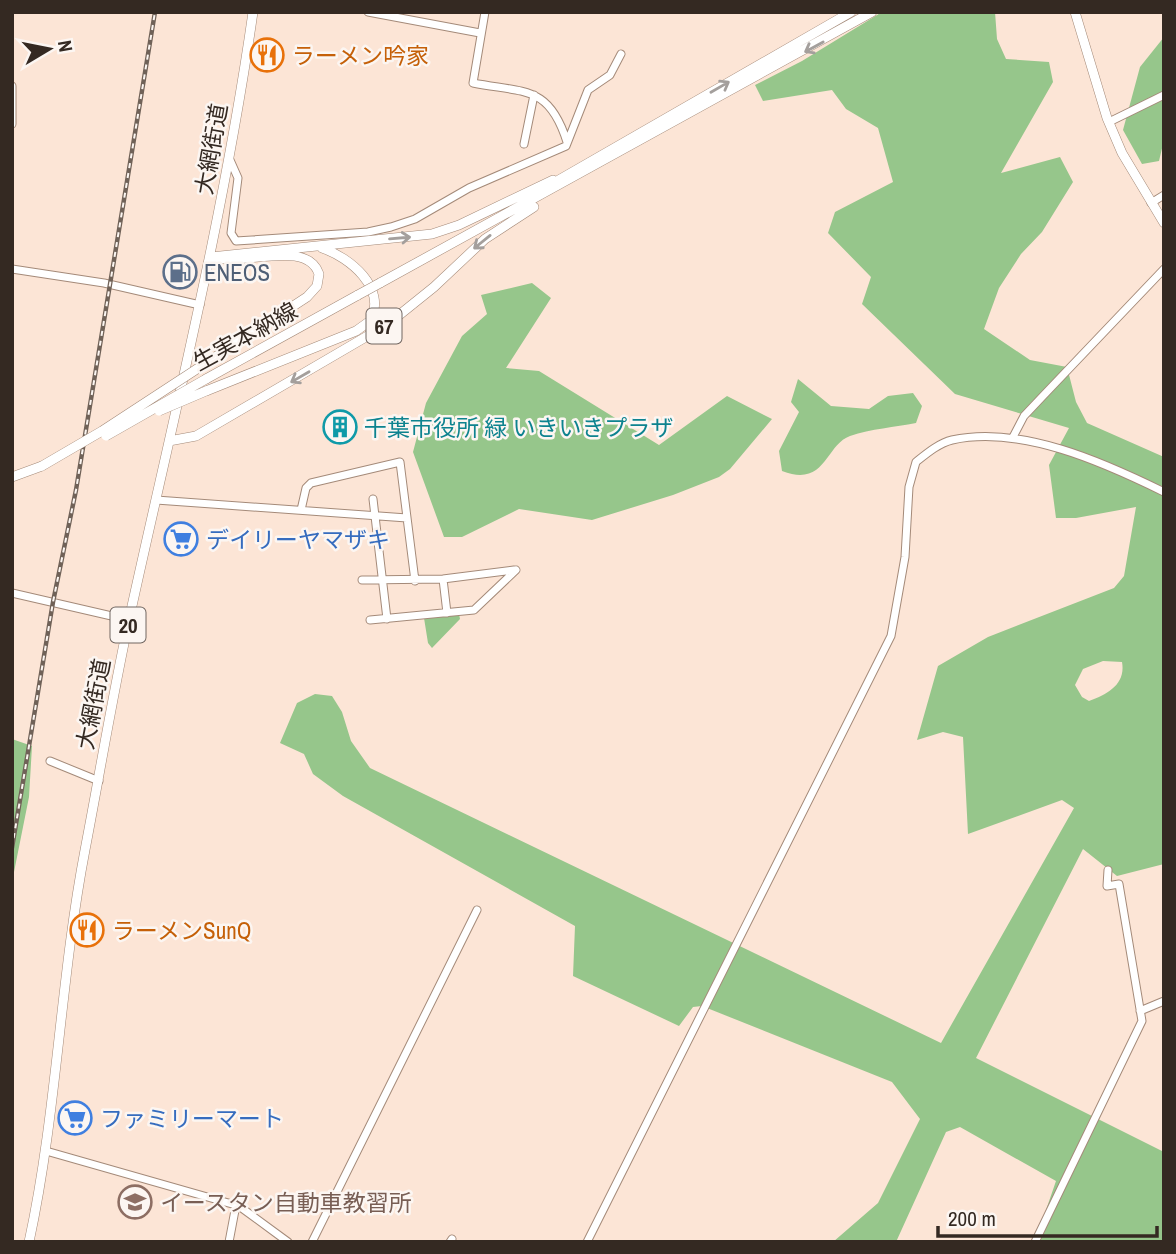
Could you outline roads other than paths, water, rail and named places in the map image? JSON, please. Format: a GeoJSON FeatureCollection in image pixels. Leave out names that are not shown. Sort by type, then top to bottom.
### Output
{"type":"FeatureCollection","features":[{"type":"Feature","properties":{"kind":"main road","name":"大網街道"},"geometry":{"type":"LineString","coordinates":[[29,1242],[46,1152],[80,877],[129,620],[211,257],[230,160],[253,12]]}},
{"type":"Feature","properties":{"kind":"main road","name":"生実本納線"},"geometry":{"type":"LineString","coordinates":[[12,477],[42,466],[128,423],[493,221],[851,12]]}},
{"type":"Feature","properties":{"kind":"main road","name":"生実本納線"},"geometry":{"type":"LineString","coordinates":[[576,173],[873,12]]}},
{"type":"Feature","properties":{"kind":"main road"},"geometry":{"type":"LineString","coordinates":[[1074,12],[1109,122],[1164,223]]}},
{"type":"Feature","properties":{"kind":"main road","name":"67"},"geometry":{"type":"LineString","coordinates":[[211,257],[432,234],[459,225],[576,173]]}},
{"type":"Feature","properties":{"kind":"main road","name":"67"},"geometry":{"type":"LineString","coordinates":[[169,442],[196,436],[388,324],[434,288],[485,239],[576,173]]}},
{"type":"Feature","properties":{"kind":"main road","name":"67"},"geometry":{"type":"LineString","coordinates":[[128,423],[356,331],[370,321],[374,301],[360,272],[348,260],[317,246]]}},
{"type":"Feature","properties":{"kind":"main road"},"geometry":{"type":"LineString","coordinates":[[42,466],[102,432],[307,297],[317,286],[319,274],[309,260],[295,255],[226,262],[211,257]]}},
{"type":"Feature","properties":{"kind":"street"},"geometry":{"type":"LineString","coordinates":[[368,12],[480,33]]}},
{"type":"Feature","properties":{"kind":"street"},"geometry":{"type":"LineString","coordinates":[[414,22],[415,12]]}},
{"type":"Feature","properties":{"kind":"street"},"geometry":{"type":"LineString","coordinates":[[485,12],[473,83],[534,95],[553,108],[567,142]]}},
{"type":"Feature","properties":{"kind":"street"},"geometry":{"type":"LineString","coordinates":[[230,160],[238,178],[231,233],[236,241],[391,227],[415,219],[469,188],[566,146],[588,90],[613,76],[621,54]]}},
{"type":"Feature","properties":{"kind":"street"},"geometry":{"type":"LineString","coordinates":[[12,86],[12,124]]}},
{"type":"Feature","properties":{"kind":"street"},"geometry":{"type":"LineString","coordinates":[[524,144],[534,95]]}},
{"type":"Feature","properties":{"kind":"street"},"geometry":{"type":"LineString","coordinates":[[1109,122],[1164,95]]}},
{"type":"Feature","properties":{"kind":"street"},"geometry":{"type":"LineString","coordinates":[[1151,203],[1164,195]]}},
{"type":"Feature","properties":{"kind":"street"},"geometry":{"type":"LineString","coordinates":[[12,269],[104,283],[200,305]]}},
{"type":"Feature","properties":{"kind":"street"},"geometry":{"type":"LineString","coordinates":[[1013,437],[1024,416],[1041,397],[1164,270]]}},
{"type":"Feature","properties":{"kind":"street"},"geometry":{"type":"LineString","coordinates":[[587,1242],[891,636],[905,557],[909,487],[916,463],[950,440],[1013,437],[1039,443],[1164,492]]}},
{"type":"Feature","properties":{"kind":"street"},"geometry":{"type":"LineString","coordinates":[[301,510],[306,488],[311,483],[400,462],[415,580]]}},
{"type":"Feature","properties":{"kind":"street"},"geometry":{"type":"LineString","coordinates":[[373,499],[387,619]]}},
{"type":"Feature","properties":{"kind":"street"},"geometry":{"type":"LineString","coordinates":[[156,500],[407,518]]}},
{"type":"Feature","properties":{"kind":"street"},"geometry":{"type":"LineString","coordinates":[[362,580],[443,579],[516,570],[474,610],[370,620]]}},
{"type":"Feature","properties":{"kind":"street"},"geometry":{"type":"LineString","coordinates":[[443,579],[447,613]]}},
{"type":"Feature","properties":{"kind":"street"},"geometry":{"type":"LineString","coordinates":[[12,593],[129,620]]}},
{"type":"Feature","properties":{"kind":"street"},"geometry":{"type":"LineString","coordinates":[[50,761],[99,781]]}},
{"type":"Feature","properties":{"kind":"street"},"geometry":{"type":"LineString","coordinates":[[1035,1242],[1142,1021],[1119,884],[1107,886],[1108,870]]}},
{"type":"Feature","properties":{"kind":"street"},"geometry":{"type":"LineString","coordinates":[[312,1242],[477,910]]}},
{"type":"Feature","properties":{"kind":"street"},"geometry":{"type":"LineString","coordinates":[[1140,1011],[1164,1001]]}},
{"type":"Feature","properties":{"kind":"street"},"geometry":{"type":"LineString","coordinates":[[46,1152],[236,1205],[255,1215],[288,1242]]}},
{"type":"Feature","properties":{"kind":"street"},"geometry":{"type":"LineString","coordinates":[[229,1242],[236,1205]]}},
{"type":"Feature","properties":{"kind":"railway"},"geometry":{"type":"LineString","coordinates":[[12,848],[53,602],[76,490],[155,12]]}},
{"type":"Feature","properties":{"kind":"place","name":"ラーメン吟家"},"geometry":{"type":"Point","coordinates":[267,55]}},
{"type":"Feature","properties":{"kind":"place","name":"ENEOS"},"geometry":{"type":"Point","coordinates":[180,272]}},
{"type":"Feature","properties":{"kind":"place","name":"千葉市役所 緑 いきいきプラザ"},"geometry":{"type":"Point","coordinates":[340,427]}},
{"type":"Feature","properties":{"kind":"place","name":"デイリーヤマザキ"},"geometry":{"type":"Point","coordinates":[181,539]}},
{"type":"Feature","properties":{"kind":"place","name":"ラーメンSunQ"},"geometry":{"type":"Point","coordinates":[87,930]}},
{"type":"Feature","properties":{"kind":"place","name":"ファミリーマート"},"geometry":{"type":"Point","coordinates":[75,1118]}},
{"type":"Feature","properties":{"kind":"place","name":"イースタン自動車教習所"},"geometry":{"type":"Point","coordinates":[135,1202]}}]}
